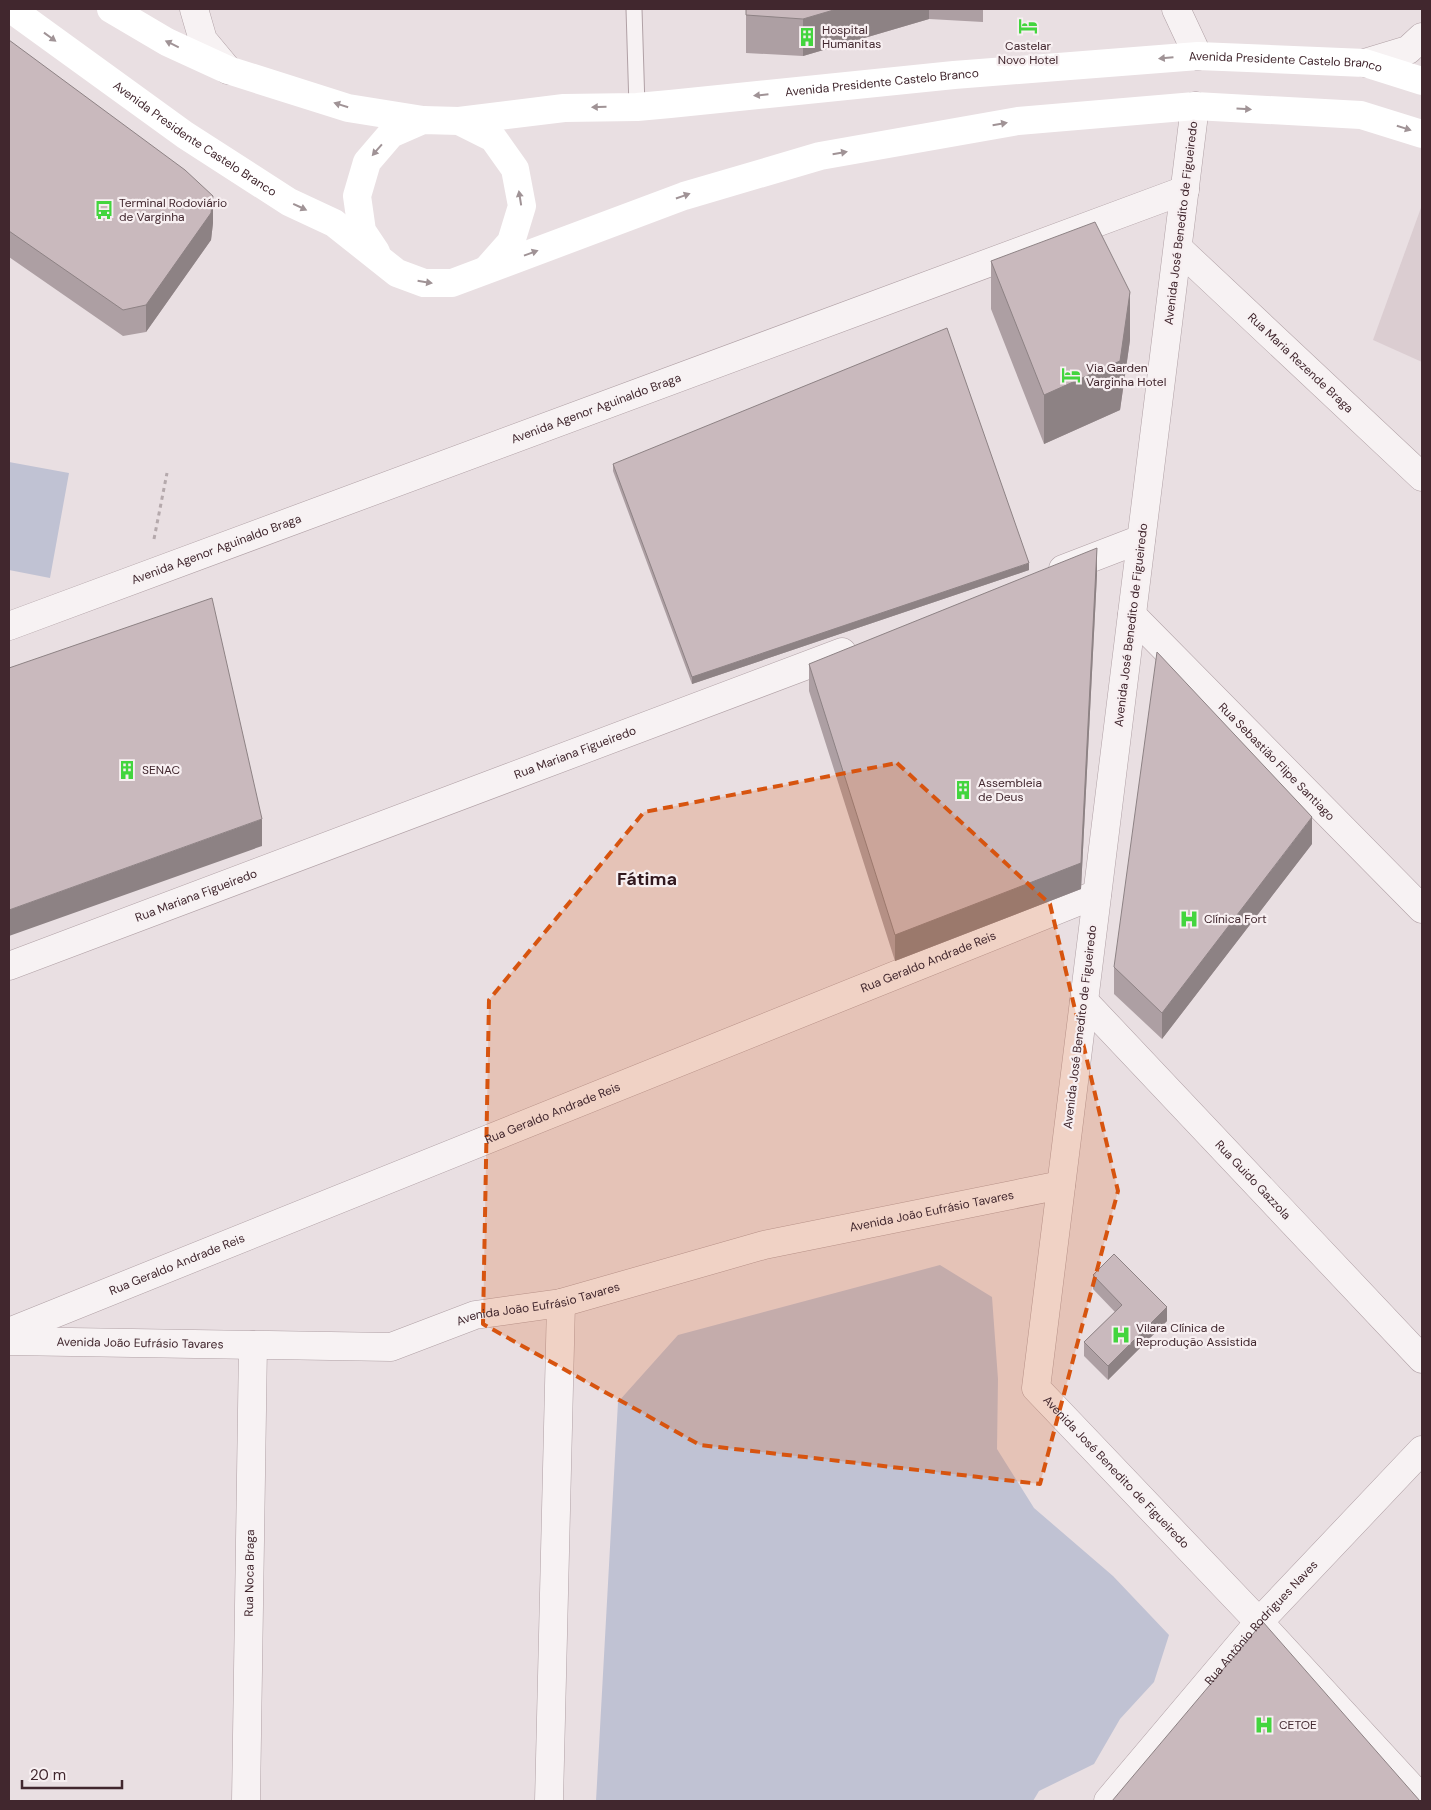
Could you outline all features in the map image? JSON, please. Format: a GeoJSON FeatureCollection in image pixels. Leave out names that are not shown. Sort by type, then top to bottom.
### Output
{"type":"FeatureCollection","features":[{"type":"Feature","properties":{"kind":"main road","name":"Avenida Presidente Castelo Branco"},"geometry":{"type":"LineString","coordinates":[[11,9],[185,135],[289,202],[334,223],[397,273],[424,283],[452,283],[684,196],[820,156],[1018,121],[1195,106],[1361,115],[1422,134]]}},
{"type":"Feature","properties":{"kind":"main road","name":"Avenida Presidente Castelo Branco"},"geometry":{"type":"LineString","coordinates":[[115,10],[167,42],[228,70],[348,108],[423,120],[459,121],[564,108],[637,106],[954,75],[1198,56],[1366,63],[1422,81]]}},
{"type":"Feature","properties":{"kind":"main road","name":"Avenida Presidente Castelo Branco"},"geometry":{"type":"LineString","coordinates":[[382,261],[362,231],[357,196],[367,162],[391,134],[423,120]]}},
{"type":"Feature","properties":{"kind":"main road","name":"Avenida Presidente Castelo Branco"},"geometry":{"type":"LineString","coordinates":[[459,121],[493,138],[515,169],[522,206],[511,242],[486,270]]}},
{"type":"Feature","properties":{"kind":"street"},"geometry":{"type":"LineString","coordinates":[[194,9],[204,40],[228,70]]}},
{"type":"Feature","properties":{"kind":"street"},"geometry":{"type":"LineString","coordinates":[[1176,9],[1198,56]]}},
{"type":"Feature","properties":{"kind":"street"},"geometry":{"type":"LineString","coordinates":[[1366,63],[1408,50],[1422,37]]}},
{"type":"Feature","properties":{"kind":"street","name":"Avenida José Benedito de Figueiredo"},"geometry":{"type":"LineString","coordinates":[[1195,106],[1036,1388],[1259,1622],[1422,1799]]}},
{"type":"Feature","properties":{"kind":"street","name":"Avenida Agenor Aguinaldo Braga"},"geometry":{"type":"LineString","coordinates":[[9,626],[1185,190]]}},
{"type":"Feature","properties":{"kind":"street","name":"Rua Maria Rezende Braga"},"geometry":{"type":"LineString","coordinates":[[1178,248],[1422,477]]}},
{"type":"Feature","properties":{"kind":"street"},"geometry":{"type":"LineString","coordinates":[[1039,578],[1142,539]]}},
{"type":"Feature","properties":{"kind":"street","name":"Rua Sebastião Flipe Santiago"},"geometry":{"type":"LineString","coordinates":[[1132,615],[1422,910]]}},
{"type":"Feature","properties":{"kind":"street","name":"Rua Mariana Figueiredo"},"geometry":{"type":"LineString","coordinates":[[9,966],[863,644]]}},
{"type":"Feature","properties":{"kind":"street","name":"Rua Geraldo Andrade Reis"},"geometry":{"type":"LineString","coordinates":[[9,1332],[1097,894]]}},
{"type":"Feature","properties":{"kind":"street","name":"Rua Guido Gazzola"},"geometry":{"type":"LineString","coordinates":[[1084,1001],[1422,1359]]}},
{"type":"Feature","properties":{"kind":"street","name":"Avenida João Eufrásio Tavares"},"geometry":{"type":"LineString","coordinates":[[9,1342],[391,1347],[475,1316],[561,1303],[764,1245],[1061,1186]]}},
{"type":"Feature","properties":{"kind":"street"},"geometry":{"type":"LineString","coordinates":[[549,1801],[561,1303]]}},
{"type":"Feature","properties":{"kind":"street","name":"Rua Noca Braga"},"geometry":{"type":"LineString","coordinates":[[246,1801],[253,1345]]}},
{"type":"Feature","properties":{"kind":"street","name":"Rua Antônio Rodrigues Naves"},"geometry":{"type":"LineString","coordinates":[[1108,1801],[1259,1622],[1422,1450]]}},
{"type":"Feature","properties":{"kind":"lane"},"geometry":{"type":"LineString","coordinates":[[634,9],[637,106]]}},
{"type":"Feature","properties":{"kind":"path"},"geometry":{"type":"LineString","coordinates":[[147,574],[167,473]]}},
{"type":"Feature","properties":{"kind":"highlighted area"},"geometry":{"type":"Polygon","coordinates":[[[897,763],[1050,904],[1118,1191],[1040,1484],[700,1445],[483,1324],[489,1000],[644,812],[897,763]]]}},
{"type":"Feature","properties":{"kind":"shaded area"},"geometry":{"type":"Polygon","coordinates":[[[1422,205],[1422,362],[1373,340],[1422,205]]]}},
{"type":"Feature","properties":{"kind":"shaded area"},"geometry":{"type":"Polygon","coordinates":[[[9,462],[69,473],[50,578],[9,570],[9,462]]]}},
{"type":"Feature","properties":{"kind":"shaded area"},"geometry":{"type":"Polygon","coordinates":[[[940,1265],[992,1297],[998,1379],[997,1449],[1034,1508],[1113,1576],[1169,1635],[1154,1682],[1120,1719],[1094,1764],[1039,1791],[1033,1801],[596,1801],[618,1402],[678,1335],[940,1265]]]}},
{"type":"Feature","properties":{"kind":"building"},"geometry":{"type":"Polygon","coordinates":[[[746,9],[837,9],[803,19],[746,15],[746,9]]]}},
{"type":"Feature","properties":{"kind":"building","name":"Terminal Rodoviário de Varginha"},"geometry":{"type":"Polygon","coordinates":[[[9,40],[185,170],[213,196],[211,213],[146,305],[123,310],[9,231],[9,40]]]}},
{"type":"Feature","properties":{"kind":"building"},"geometry":{"type":"Polygon","coordinates":[[[1095,222],[1130,292],[1120,361],[1044,395],[991,261],[1095,222]]]}},
{"type":"Feature","properties":{"kind":"building"},"geometry":{"type":"Polygon","coordinates":[[[947,328],[1029,563],[692,677],[613,464],[947,328]]]}},
{"type":"Feature","properties":{"kind":"building","name":"Assembleia de Deus"},"geometry":{"type":"Polygon","coordinates":[[[1097,548],[1081,863],[895,935],[809,664],[1097,548]]]}},
{"type":"Feature","properties":{"kind":"building","name":"SENAC"},"geometry":{"type":"Polygon","coordinates":[[[212,598],[262,819],[9,910],[9,668],[212,598]]]}},
{"type":"Feature","properties":{"kind":"building","name":"Clínica Fort"},"geometry":{"type":"Polygon","coordinates":[[[1157,652],[1312,817],[1162,1013],[1114,967],[1157,652]]]}},
{"type":"Feature","properties":{"kind":"building"},"geometry":{"type":"Polygon","coordinates":[[[1114,1254],[1167,1307],[1108,1366],[1084,1342],[1122,1305],[1093,1275],[1114,1254]]]}},
{"type":"Feature","properties":{"kind":"building","name":"CETOE"},"geometry":{"type":"Polygon","coordinates":[[[1263,1622],[1420,1801],[1112,1801],[1263,1622]]]}},
{"type":"Feature","properties":{"kind":"place","name":"Castelar Novo Hotel"},"geometry":{"type":"Point","coordinates":[1028,26]}},
{"type":"Feature","properties":{"kind":"place","name":"Hospital Humanitas"},"geometry":{"type":"Point","coordinates":[807,37]}},
{"type":"Feature","properties":{"kind":"place","name":"Terminal Rodoviário de Varginha"},"geometry":{"type":"Point","coordinates":[104,210]}},
{"type":"Feature","properties":{"kind":"place","name":"Via Garden Varginha Hotel"},"geometry":{"type":"Point","coordinates":[1071,375]}},
{"type":"Feature","properties":{"kind":"place","name":"SENAC"},"geometry":{"type":"Point","coordinates":[127,770]}},
{"type":"Feature","properties":{"kind":"place","name":"Assembleia de Deus"},"geometry":{"type":"Point","coordinates":[963,790]}},
{"type":"Feature","properties":{"kind":"place","name":"Clínica Fort"},"geometry":{"type":"Point","coordinates":[1189,919]}},
{"type":"Feature","properties":{"kind":"place","name":"Vilara Clínica de Reprodução Assistida"},"geometry":{"type":"Point","coordinates":[1121,1335]}},
{"type":"Feature","properties":{"kind":"place","name":"CETOE"},"geometry":{"type":"Point","coordinates":[1264,1725]}},
{"type":"Feature","properties":{"kind":"district","name":"Fátima"},"geometry":{"type":"Point","coordinates":[647,879]}}]}
